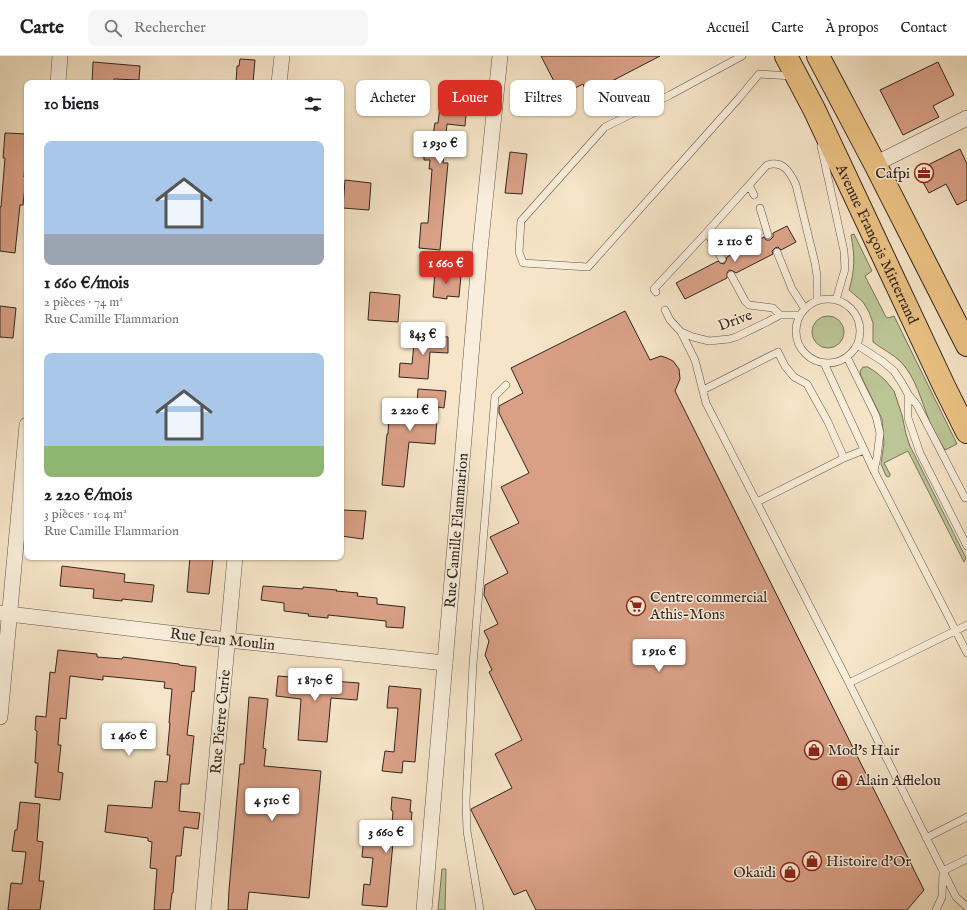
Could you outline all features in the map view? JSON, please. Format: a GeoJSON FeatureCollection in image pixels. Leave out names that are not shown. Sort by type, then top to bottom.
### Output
{"type":"FeatureCollection","features":[{"type":"Feature","properties":{"kind":"main road","name":"Avenue François Mitterrand"},"geometry":{"type":"LineString","coordinates":[[786,56],[814,110],[967,432]]}},
{"type":"Feature","properties":{"kind":"main road"},"geometry":{"type":"LineString","coordinates":[[818,56],[967,345]]}},
{"type":"Feature","properties":{"kind":"street"},"geometry":{"type":"LineString","coordinates":[[58,80],[60,56]]}},
{"type":"Feature","properties":{"kind":"street"},"geometry":{"type":"LineString","coordinates":[[280,80],[282,56]]}},
{"type":"Feature","properties":{"kind":"street","name":"Rue Camille Flammarion"},"geometry":{"type":"LineString","coordinates":[[424,910],[480,250],[500,56]]}},
{"type":"Feature","properties":{"kind":"street"},"geometry":{"type":"LineString","coordinates":[[875,164],[967,118]]}},
{"type":"Feature","properties":{"kind":"street"},"geometry":{"type":"LineString","coordinates":[[0,717],[5,613],[24,451]]}},
{"type":"Feature","properties":{"kind":"street","name":"Rue Pierre Curie"},"geometry":{"type":"LineString","coordinates":[[203,910],[236,560]]}},
{"type":"Feature","properties":{"kind":"street","name":"Rue Jean Moulin"},"geometry":{"type":"LineString","coordinates":[[5,613],[228,640],[445,663]]}},
{"type":"Feature","properties":{"kind":"lane"},"geometry":{"type":"LineString","coordinates":[[742,56],[670,95],[605,127],[521,221],[519,252],[523,263],[588,267],[759,74],[796,76]]}},
{"type":"Feature","properties":{"kind":"lane"},"geometry":{"type":"LineString","coordinates":[[814,110],[844,251],[845,269],[836,300]]}},
{"type":"Feature","properties":{"kind":"lane"},"geometry":{"type":"LineString","coordinates":[[655,290],[766,165],[773,163],[786,169],[796,184],[816,263],[818,276],[817,301]]}},
{"type":"Feature","properties":{"kind":"lane"},"geometry":{"type":"LineString","coordinates":[[749,185],[754,195]]}},
{"type":"Feature","properties":{"kind":"lane"},"geometry":{"type":"LineString","coordinates":[[760,208],[768,235]]}},
{"type":"Feature","properties":{"kind":"lane"},"geometry":{"type":"LineString","coordinates":[[707,232],[722,259]]}},
{"type":"Feature","properties":{"kind":"lane"},"geometry":{"type":"LineString","coordinates":[[777,252],[792,290],[805,308]]}},
{"type":"Feature","properties":{"kind":"lane"},"geometry":{"type":"LineString","coordinates":[[731,275],[745,301],[749,305],[773,308],[780,314],[800,316]]}},
{"type":"Feature","properties":{"kind":"lane"},"geometry":{"type":"LineString","coordinates":[[826,299],[836,300],[844,303],[852,310],[857,318],[860,327],[860,336],[857,345],[853,352],[840,361],[824,363],[815,361],[801,349],[796,333],[797,324],[805,308],[811,304],[826,299]]}},
{"type":"Feature","properties":{"kind":"lane"},"geometry":{"type":"LineString","coordinates":[[665,310],[670,320],[681,332],[695,360],[702,390],[712,416],[757,502],[956,897],[967,907]]}},
{"type":"Feature","properties":{"kind":"lane","name":"Drive"},"geometry":{"type":"LineString","coordinates":[[681,332],[708,341],[729,339],[767,322],[780,314]]}},
{"type":"Feature","properties":{"kind":"lane"},"geometry":{"type":"LineString","coordinates":[[857,345],[882,361],[894,371],[902,382],[908,394],[917,404],[965,498]]}},
{"type":"Feature","properties":{"kind":"lane"},"geometry":{"type":"LineString","coordinates":[[702,390],[778,352],[785,366],[794,377],[807,384],[828,422],[844,458]]}},
{"type":"Feature","properties":{"kind":"lane"},"geometry":{"type":"LineString","coordinates":[[847,357],[876,416],[880,433],[874,471]]}},
{"type":"Feature","properties":{"kind":"lane"},"geometry":{"type":"LineString","coordinates":[[824,363],[874,471],[967,653]]}},
{"type":"Feature","properties":{"kind":"lane"},"geometry":{"type":"LineString","coordinates":[[480,910],[467,831],[466,801],[473,664],[495,396],[506,385]]}},
{"type":"Feature","properties":{"kind":"lane"},"geometry":{"type":"LineString","coordinates":[[908,394],[908,418],[920,453],[967,546]]}},
{"type":"Feature","properties":{"kind":"lane"},"geometry":{"type":"LineString","coordinates":[[757,502],[844,458],[864,450]]}},
{"type":"Feature","properties":{"kind":"lane"},"geometry":{"type":"LineString","coordinates":[[849,684],[967,625]]}},
{"type":"Feature","properties":{"kind":"lane"},"geometry":{"type":"LineString","coordinates":[[926,838],[967,817]]}},
{"type":"Feature","properties":{"kind":"lane"},"geometry":{"type":"LineString","coordinates":[[943,871],[967,859]]}},
{"type":"Feature","properties":{"kind":"lane"},"geometry":{"type":"LineString","coordinates":[[936,910],[942,897],[943,871]]}},
{"type":"Feature","properties":{"kind":"green space"},"geometry":{"type":"Polygon","coordinates":[[[854,234],[872,271],[865,276],[886,317],[888,318],[894,316],[957,444],[945,450],[931,424],[911,375],[898,359],[873,342],[873,323],[869,312],[863,302],[849,290],[854,263],[851,235],[854,234]]]}},
{"type":"Feature","properties":{"kind":"green space"},"geometry":{"type":"Polygon","coordinates":[[[825,316],[831,316],[841,323],[844,332],[843,338],[837,345],[831,348],[825,348],[815,341],[812,335],[812,329],[819,319],[825,316]]]}},
{"type":"Feature","properties":{"kind":"green space"},"geometry":{"type":"Polygon","coordinates":[[[863,367],[868,367],[877,373],[894,391],[910,446],[966,558],[964,562],[908,451],[884,463],[890,474],[888,477],[886,476],[881,464],[884,443],[882,419],[861,376],[860,371],[863,367]]]}},
{"type":"Feature","properties":{"kind":"green space"},"geometry":{"type":"Polygon","coordinates":[[[442,869],[446,869],[445,910],[438,910],[442,869]]]}},
{"type":"Feature","properties":{"kind":"building"},"geometry":{"type":"Polygon","coordinates":[[[541,56],[660,56],[614,80],[584,80],[584,86],[583,84],[576,88],[576,80],[553,80],[541,56]]]}},
{"type":"Feature","properties":{"kind":"building"},"geometry":{"type":"Polygon","coordinates":[[[240,59],[255,60],[253,80],[236,80],[237,66],[239,66],[240,59]]]}},
{"type":"Feature","properties":{"kind":"building"},"geometry":{"type":"Polygon","coordinates":[[[93,62],[140,66],[139,80],[92,80],[93,62]]]}},
{"type":"Feature","properties":{"kind":"building"},"geometry":{"type":"Polygon","coordinates":[[[938,62],[954,95],[933,106],[939,117],[903,135],[880,90],[938,62]]]}},
{"type":"Feature","properties":{"kind":"building"},"geometry":{"type":"Polygon","coordinates":[[[439,116],[466,116],[465,126],[447,124],[443,163],[448,163],[440,250],[419,248],[421,223],[428,223],[432,169],[429,169],[430,160],[424,160],[424,157],[420,156],[422,134],[433,135],[435,123],[438,123],[439,116]]]}},
{"type":"Feature","properties":{"kind":"building"},"geometry":{"type":"Polygon","coordinates":[[[5,133],[24,134],[24,196],[23,205],[20,205],[15,253],[0,251],[0,207],[5,158],[3,158],[5,133]]]}},
{"type":"Feature","properties":{"kind":"building"},"geometry":{"type":"Polygon","coordinates":[[[960,149],[967,164],[967,200],[957,205],[946,184],[929,193],[919,175],[922,168],[960,149]]]}},
{"type":"Feature","properties":{"kind":"building"},"geometry":{"type":"Polygon","coordinates":[[[510,152],[527,154],[522,194],[505,193],[510,152]]]}},
{"type":"Feature","properties":{"kind":"building"},"geometry":{"type":"Polygon","coordinates":[[[345,180],[371,183],[369,210],[344,208],[345,180]]]}},
{"type":"Feature","properties":{"kind":"building"},"geometry":{"type":"Polygon","coordinates":[[[787,226],[796,242],[781,250],[778,247],[775,248],[772,251],[773,254],[736,273],[729,270],[727,273],[727,278],[685,299],[676,283],[718,261],[724,264],[727,257],[764,237],[766,240],[770,240],[773,237],[773,233],[787,226]]]}},
{"type":"Feature","properties":{"kind":"building"},"geometry":{"type":"Polygon","coordinates":[[[435,271],[453,272],[453,275],[461,275],[459,297],[447,296],[447,299],[433,297],[435,271]]]}},
{"type":"Feature","properties":{"kind":"building"},"geometry":{"type":"Polygon","coordinates":[[[370,292],[400,295],[398,322],[368,320],[370,292]]]}},
{"type":"Feature","properties":{"kind":"building"},"geometry":{"type":"Polygon","coordinates":[[[0,306],[16,308],[13,338],[0,337],[0,306]]]}},
{"type":"Feature","properties":{"kind":"building","name":"Centre commercial Athis-Mons"},"geometry":{"type":"Polygon","coordinates":[[[625,311],[650,360],[661,356],[673,361],[679,369],[680,379],[675,391],[924,890],[907,910],[536,910],[526,890],[514,895],[471,810],[512,788],[495,754],[522,740],[489,672],[492,670],[485,655],[489,641],[484,631],[498,624],[484,595],[485,585],[508,573],[490,537],[519,523],[501,487],[529,473],[499,413],[499,406],[523,393],[511,368],[625,311]]]}},
{"type":"Feature","properties":{"kind":"building"},"geometry":{"type":"Polygon","coordinates":[[[415,334],[448,337],[448,353],[430,352],[428,379],[399,377],[400,363],[412,364],[415,334]]]}},
{"type":"Feature","properties":{"kind":"building"},"geometry":{"type":"Polygon","coordinates":[[[418,389],[446,391],[444,408],[438,407],[435,444],[409,442],[404,487],[382,485],[390,403],[417,405],[418,389]]]}},
{"type":"Feature","properties":{"kind":"building"},"geometry":{"type":"Polygon","coordinates":[[[344,510],[366,511],[363,539],[344,536],[344,510]]]}},
{"type":"Feature","properties":{"kind":"building"},"geometry":{"type":"Polygon","coordinates":[[[190,560],[213,560],[209,594],[187,592],[190,560]]]}},
{"type":"Feature","properties":{"kind":"building"},"geometry":{"type":"Polygon","coordinates":[[[62,566],[125,574],[124,582],[154,585],[152,602],[93,598],[94,589],[60,586],[62,566]]]}},
{"type":"Feature","properties":{"kind":"building"},"geometry":{"type":"Polygon","coordinates":[[[263,586],[337,590],[336,591],[358,593],[357,596],[377,598],[377,604],[405,607],[403,628],[386,627],[386,621],[328,615],[328,618],[284,611],[284,603],[261,600],[263,586]]]}},
{"type":"Feature","properties":{"kind":"building"},"geometry":{"type":"Polygon","coordinates":[[[58,650],[97,654],[97,657],[122,659],[123,657],[196,667],[194,692],[192,691],[187,735],[194,736],[189,784],[181,784],[179,811],[200,813],[198,829],[184,827],[181,856],[176,856],[170,910],[154,910],[157,869],[150,868],[152,842],[148,841],[148,838],[105,832],[108,805],[152,808],[155,781],[167,782],[170,755],[167,755],[172,689],[164,688],[165,682],[103,676],[103,680],[70,676],[66,719],[60,718],[58,745],[61,745],[58,772],[63,773],[60,800],[35,797],[38,763],[35,763],[37,731],[35,730],[36,716],[46,717],[50,672],[55,673],[58,650]]]}},
{"type":"Feature","properties":{"kind":"building"},"geometry":{"type":"Polygon","coordinates":[[[291,674],[333,678],[332,681],[359,683],[357,700],[331,698],[327,742],[298,740],[301,699],[276,696],[278,676],[291,677],[291,674]]]}},
{"type":"Feature","properties":{"kind":"building"},"geometry":{"type":"Polygon","coordinates":[[[389,686],[421,689],[415,762],[403,761],[402,773],[382,771],[385,751],[394,752],[398,708],[387,708],[389,686]]]}},
{"type":"Feature","properties":{"kind":"building"},"geometry":{"type":"Polygon","coordinates":[[[249,697],[268,699],[263,748],[266,749],[264,766],[321,771],[309,898],[249,892],[247,910],[228,910],[240,764],[244,764],[249,697]]]}},
{"type":"Feature","properties":{"kind":"building"},"geometry":{"type":"Polygon","coordinates":[[[392,797],[411,800],[410,812],[412,812],[409,844],[393,843],[387,907],[362,905],[364,884],[370,885],[373,858],[362,857],[364,836],[391,838],[393,811],[391,810],[392,797]]]}},
{"type":"Feature","properties":{"kind":"building"},"geometry":{"type":"Polygon","coordinates":[[[20,802],[40,804],[37,841],[43,842],[39,881],[44,881],[40,910],[8,910],[11,883],[22,884],[26,852],[12,851],[15,830],[17,830],[20,802]]]}},
{"type":"Feature","properties":{"kind":"place","name":"Cafpi"},"geometry":{"type":"Point","coordinates":[924,173]}},
{"type":"Feature","properties":{"kind":"place","name":"Centre commercial Athis-Mons"},"geometry":{"type":"Point","coordinates":[636,606]}},
{"type":"Feature","properties":{"kind":"place","name":"Mod's Hair"},"geometry":{"type":"Point","coordinates":[814,750]}},
{"type":"Feature","properties":{"kind":"place","name":"Alain Afflelou"},"geometry":{"type":"Point","coordinates":[842,780]}},
{"type":"Feature","properties":{"kind":"place","name":"Histoire d'Or"},"geometry":{"type":"Point","coordinates":[812,861]}},
{"type":"Feature","properties":{"kind":"place","name":"Okaïdi"},"geometry":{"type":"Point","coordinates":[790,872]}}]}
